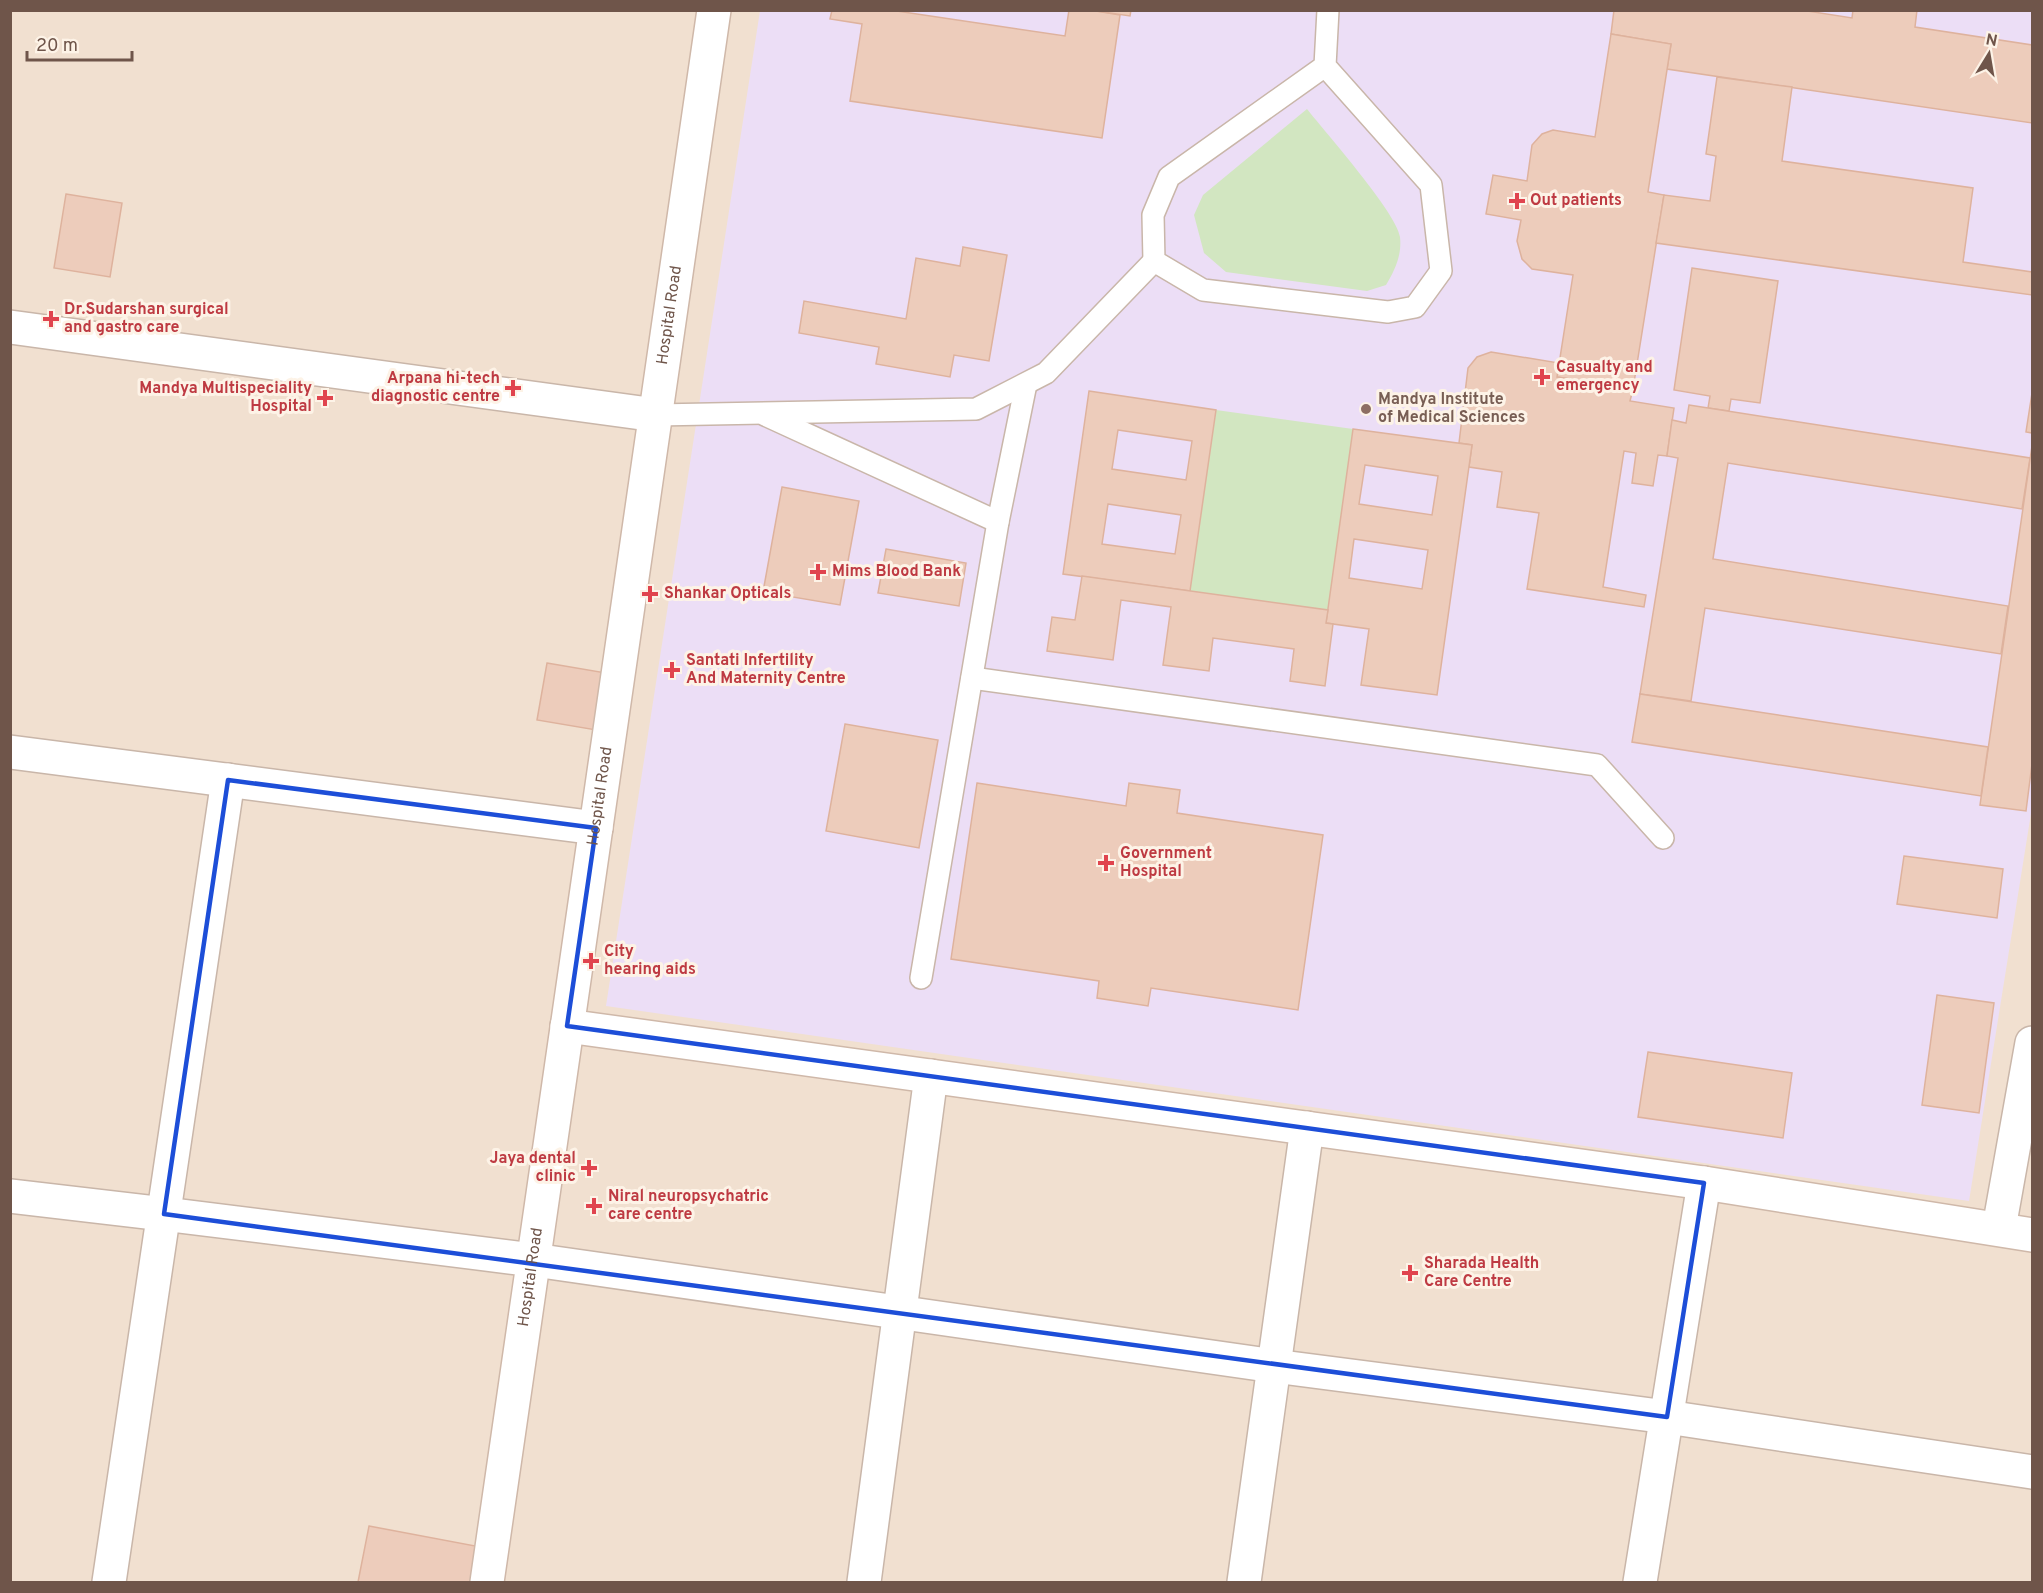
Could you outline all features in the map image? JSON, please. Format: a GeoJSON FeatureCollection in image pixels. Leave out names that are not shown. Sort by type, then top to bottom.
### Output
{"type":"FeatureCollection","features":[{"type":"Feature","properties":{"kind":"street","name":"Hospital Road"},"geometry":{"type":"LineString","coordinates":[[488,1582],[714,10]]}},
{"type":"Feature","properties":{"kind":"street"},"geometry":{"type":"LineString","coordinates":[[10,327],[656,415]]}},
{"type":"Feature","properties":{"kind":"street"},"geometry":{"type":"LineString","coordinates":[[10,752],[596,828]]}},
{"type":"Feature","properties":{"kind":"street"},"geometry":{"type":"LineString","coordinates":[[109,1582],[228,780]]}},
{"type":"Feature","properties":{"kind":"street"},"geometry":{"type":"LineString","coordinates":[[567,1026],[1704,1183],[2032,1235]]}},
{"type":"Feature","properties":{"kind":"street"},"geometry":{"type":"LineString","coordinates":[[1999,1228],[2032,1043]]}},
{"type":"Feature","properties":{"kind":"street"},"geometry":{"type":"LineString","coordinates":[[864,1582],[931,1076]]}},
{"type":"Feature","properties":{"kind":"street"},"geometry":{"type":"LineString","coordinates":[[1244,1582],[1307,1128]]}},
{"type":"Feature","properties":{"kind":"street"},"geometry":{"type":"LineString","coordinates":[[1640,1582],[1704,1183]]}},
{"type":"Feature","properties":{"kind":"street"},"geometry":{"type":"LineString","coordinates":[[10,1196],[534,1260],[1274,1366],[1667,1417],[2032,1472]]}},
{"type":"Feature","properties":{"kind":"lane"},"geometry":{"type":"LineString","coordinates":[[1154,261],[1203,290],[1388,312],[1415,307],[1441,271],[1431,185],[1325,66],[1328,10]]}},
{"type":"Feature","properties":{"kind":"lane"},"geometry":{"type":"LineString","coordinates":[[656,415],[976,409],[1026,384],[1046,373],[1154,261],[1153,215],[1169,177],[1325,66]]}},
{"type":"Feature","properties":{"kind":"lane"},"geometry":{"type":"LineString","coordinates":[[921,978],[998,522],[1026,384]]}},
{"type":"Feature","properties":{"kind":"lane"},"geometry":{"type":"LineString","coordinates":[[759,413],[998,522]]}},
{"type":"Feature","properties":{"kind":"lane"},"geometry":{"type":"LineString","coordinates":[[972,678],[1597,765],[1663,837]]}},
{"type":"Feature","properties":{"kind":"highlighted area"},"geometry":{"type":"Polygon","coordinates":[[[228,780],[596,828],[567,1026],[1704,1183],[1667,1417],[164,1214],[228,780]]]}},
{"type":"Feature","properties":{"kind":"shaded area"},"geometry":{"type":"Polygon","coordinates":[[[11,11],[2032,11],[2032,1582],[11,1582],[11,11]]]}},
{"type":"Feature","properties":{"kind":"shaded area","name":"Mandya Institute of Medical Sciences"},"geometry":{"type":"Polygon","coordinates":[[[760,11],[2032,11],[2032,807],[1969,1201],[606,1006],[760,11]]]}},
{"type":"Feature","properties":{"kind":"green space"},"geometry":{"type":"Polygon","coordinates":[[[1307,109],[1374,192],[1396,226],[1400,237],[1399,256],[1386,285],[1367,291],[1226,272],[1204,253],[1194,215],[1203,195],[1307,109]]]}},
{"type":"Feature","properties":{"kind":"green space"},"geometry":{"type":"Polygon","coordinates":[[[1216,410],[1353,429],[1328,610],[1190,591],[1216,410]]]}},
{"type":"Feature","properties":{"kind":"building"},"geometry":{"type":"Polygon","coordinates":[[[832,10],[890,10],[1065,36],[1069,10],[1090,10],[1120,15],[1102,138],[850,101],[862,24],[830,19],[832,10]]]}},
{"type":"Feature","properties":{"kind":"building"},"geometry":{"type":"Polygon","coordinates":[[[1090,10],[1131,10],[1130,16],[1090,10]]]}},
{"type":"Feature","properties":{"kind":"building"},"geometry":{"type":"Polygon","coordinates":[[[1614,10],[1801,10],[1852,18],[1853,10],[1917,10],[1915,27],[2032,45],[2032,123],[1667,69],[1671,44],[1611,34],[1614,10]]]}},
{"type":"Feature","properties":{"kind":"building"},"geometry":{"type":"Polygon","coordinates":[[[1611,34],[1671,44],[1648,192],[1664,195],[1633,389],[1557,377],[1573,275],[1532,269],[1522,259],[1517,241],[1521,220],[1486,214],[1493,175],[1527,181],[1532,145],[1542,134],[1553,130],[1595,137],[1611,34]]]}},
{"type":"Feature","properties":{"kind":"building"},"geometry":{"type":"Polygon","coordinates":[[[1717,77],[1792,87],[1782,161],[1973,188],[1963,262],[2032,272],[2032,295],[1656,243],[1664,195],[1710,201],[1716,156],[1706,154],[1717,77]]]}},
{"type":"Feature","properties":{"kind":"building"},"geometry":{"type":"Polygon","coordinates":[[[66,194],[122,203],[110,277],[54,268],[66,194]]]}},
{"type":"Feature","properties":{"kind":"building"},"geometry":{"type":"Polygon","coordinates":[[[963,247],[1007,255],[989,361],[954,355],[950,377],[876,364],[879,347],[799,333],[804,301],[906,319],[916,258],[960,266],[963,247]]]}},
{"type":"Feature","properties":{"kind":"building"},"geometry":{"type":"Polygon","coordinates":[[[1692,268],[1778,281],[1760,403],[1731,399],[1729,411],[1708,408],[1710,396],[1674,390],[1692,268]]]}},
{"type":"Feature","properties":{"kind":"building"},"geometry":{"type":"Polygon","coordinates":[[[1491,352],[1559,363],[1557,377],[1633,389],[1630,401],[1674,408],[1667,456],[1658,455],[1653,486],[1632,483],[1636,453],[1624,451],[1603,587],[1646,595],[1644,607],[1527,589],[1539,513],[1497,507],[1502,472],[1469,467],[1472,445],[1459,443],[1468,368],[1477,357],[1491,352]]]}},
{"type":"Feature","properties":{"kind":"building"},"geometry":{"type":"Polygon","coordinates":[[[1089,391],[1216,410],[1190,591],[1063,574],[1089,391]],[[1118,430],[1112,469],[1186,480],[1192,441],[1118,430]],[[1108,504],[1102,544],[1175,554],[1181,515],[1108,504]]]}},
{"type":"Feature","properties":{"kind":"building"},"geometry":{"type":"Polygon","coordinates":[[[2032,393],[2032,433],[2026,432],[2032,393]]]}},
{"type":"Feature","properties":{"kind":"building"},"geometry":{"type":"Polygon","coordinates":[[[1689,405],[2030,458],[2022,509],[1728,463],[1713,559],[2008,606],[2001,654],[1705,608],[1691,701],[1640,694],[1678,458],[1667,456],[1672,420],[1686,423],[1689,405]]]}},
{"type":"Feature","properties":{"kind":"building"},"geometry":{"type":"Polygon","coordinates":[[[1353,429],[1472,445],[1437,695],[1361,685],[1369,629],[1326,623],[1353,429]],[[1365,465],[1359,504],[1432,515],[1438,476],[1365,465]],[[1354,539],[1349,578],[1422,589],[1428,550],[1354,539]]]}},
{"type":"Feature","properties":{"kind":"building"},"geometry":{"type":"Polygon","coordinates":[[[2032,446],[2032,764],[2026,811],[1980,805],[2032,446]]]}},
{"type":"Feature","properties":{"kind":"building"},"geometry":{"type":"Polygon","coordinates":[[[782,487],[859,501],[840,605],[763,592],[782,487]]]}},
{"type":"Feature","properties":{"kind":"building"},"geometry":{"type":"Polygon","coordinates":[[[886,549],[966,563],[959,606],[878,593],[886,549]]]}},
{"type":"Feature","properties":{"kind":"building"},"geometry":{"type":"Polygon","coordinates":[[[1082,576],[1328,610],[1326,623],[1333,624],[1325,686],[1290,681],[1294,649],[1213,638],[1209,671],[1163,665],[1171,607],[1121,600],[1113,660],[1047,651],[1052,617],[1075,620],[1082,576]]]}},
{"type":"Feature","properties":{"kind":"building"},"geometry":{"type":"Polygon","coordinates":[[[547,663],[612,674],[602,731],[537,720],[547,663]]]}},
{"type":"Feature","properties":{"kind":"building"},"geometry":{"type":"Polygon","coordinates":[[[1640,694],[1988,747],[1981,796],[1632,742],[1640,694]]]}},
{"type":"Feature","properties":{"kind":"building"},"geometry":{"type":"Polygon","coordinates":[[[845,724],[938,740],[919,848],[826,831],[845,724]]]}},
{"type":"Feature","properties":{"kind":"building"},"geometry":{"type":"Polygon","coordinates":[[[977,783],[1126,806],[1129,783],[1180,790],[1177,813],[1323,835],[1298,1010],[1151,988],[1148,1006],[1097,998],[1099,981],[951,959],[977,783]]]}},
{"type":"Feature","properties":{"kind":"building"},"geometry":{"type":"Polygon","coordinates":[[[1904,856],[2003,869],[1997,918],[1897,904],[1904,856]]]}},
{"type":"Feature","properties":{"kind":"building"},"geometry":{"type":"Polygon","coordinates":[[[1937,995],[1994,1003],[1979,1113],[1922,1105],[1937,995]]]}},
{"type":"Feature","properties":{"kind":"building"},"geometry":{"type":"Polygon","coordinates":[[[1648,1052],[1792,1073],[1783,1138],[1638,1117],[1648,1052]]]}},
{"type":"Feature","properties":{"kind":"building"},"geometry":{"type":"Polygon","coordinates":[[[369,1526],[486,1548],[480,1582],[358,1582],[369,1526]]]}},
{"type":"Feature","properties":{"kind":"place","name":"Out patients"},"geometry":{"type":"Point","coordinates":[1517,201]}},
{"type":"Feature","properties":{"kind":"place","name":"Dr.Sudarshan surgical and gastro care"},"geometry":{"type":"Point","coordinates":[51,319]}},
{"type":"Feature","properties":{"kind":"place","name":"Casualty and emergency"},"geometry":{"type":"Point","coordinates":[1542,377]}},
{"type":"Feature","properties":{"kind":"place","name":"Arpana hi-tech diagnostic centre"},"geometry":{"type":"Point","coordinates":[513,388]}},
{"type":"Feature","properties":{"kind":"place","name":"Mandya Multispeciality Hospital"},"geometry":{"type":"Point","coordinates":[325,398]}},
{"type":"Feature","properties":{"kind":"place","name":"Mandya Institute of Medical Sciences"},"geometry":{"type":"Point","coordinates":[1366,409]}},
{"type":"Feature","properties":{"kind":"place","name":"Mims Blood Bank"},"geometry":{"type":"Point","coordinates":[818,572]}},
{"type":"Feature","properties":{"kind":"place","name":"Shankar Opticals"},"geometry":{"type":"Point","coordinates":[650,594]}},
{"type":"Feature","properties":{"kind":"place","name":"Santati Infertility And Maternity Centre"},"geometry":{"type":"Point","coordinates":[672,670]}},
{"type":"Feature","properties":{"kind":"place","name":"Government Hospital"},"geometry":{"type":"Point","coordinates":[1106,863]}},
{"type":"Feature","properties":{"kind":"place","name":"City hearing aids"},"geometry":{"type":"Point","coordinates":[591,961]}},
{"type":"Feature","properties":{"kind":"place","name":"Jaya dental clinic"},"geometry":{"type":"Point","coordinates":[589,1168]}},
{"type":"Feature","properties":{"kind":"place","name":"Niral neuropsychatric care centre"},"geometry":{"type":"Point","coordinates":[594,1206]}},
{"type":"Feature","properties":{"kind":"place","name":"Sharada Health Care Centre"},"geometry":{"type":"Point","coordinates":[1410,1273]}}]}
